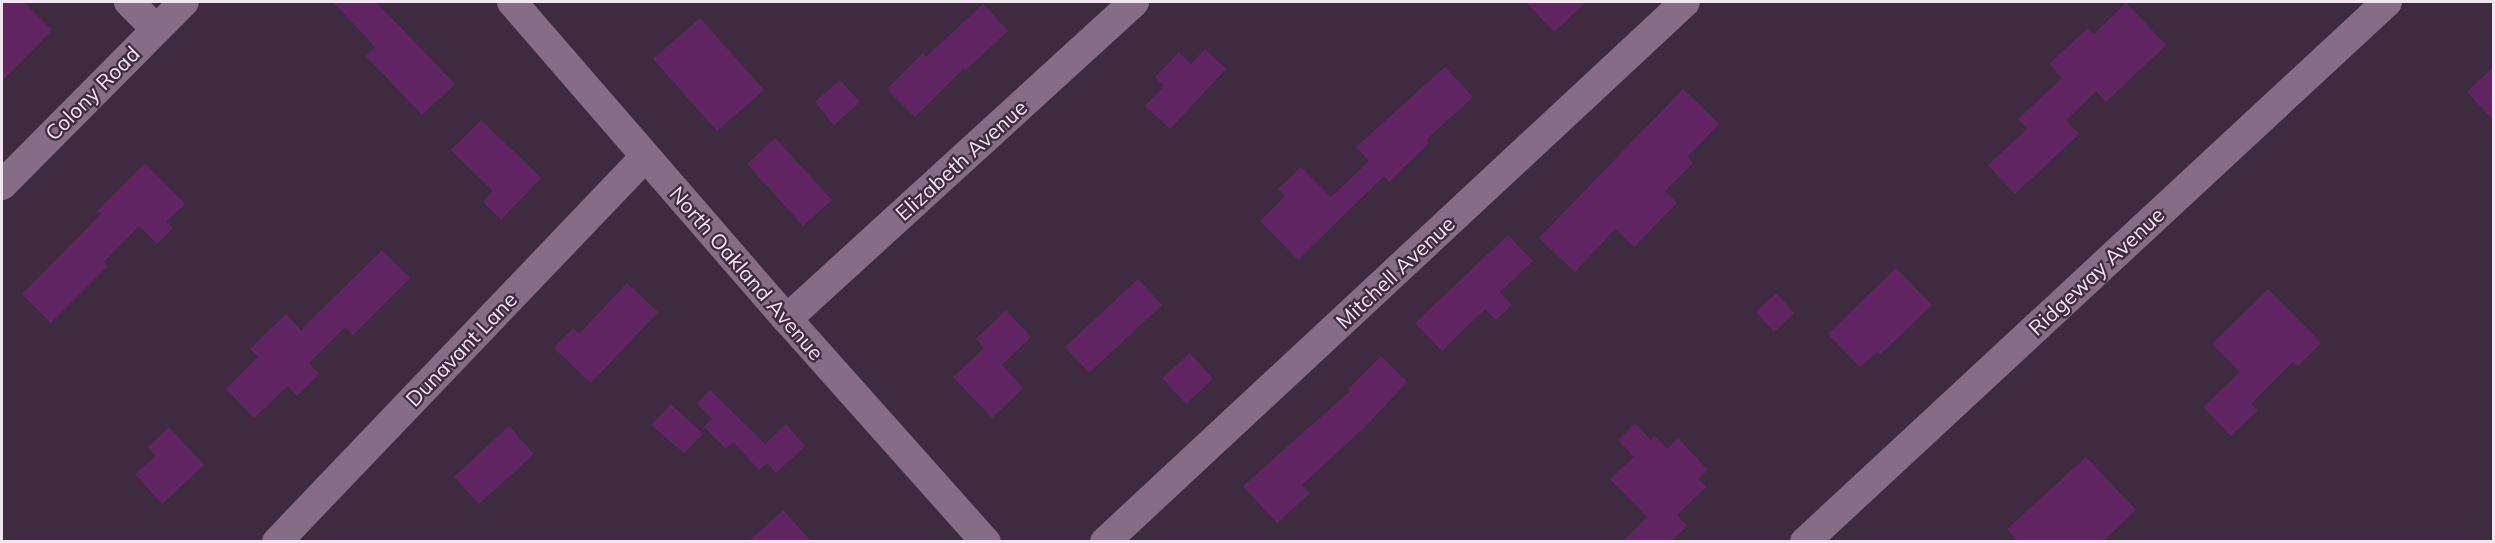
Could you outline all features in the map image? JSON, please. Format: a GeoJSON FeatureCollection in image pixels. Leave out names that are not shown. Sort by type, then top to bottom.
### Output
{"type":"FeatureCollection","features":[{"type":"Feature","properties":{"kind":"street"},"geometry":{"type":"LineString","coordinates":[[129,2],[156,29]]}},
{"type":"Feature","properties":{"kind":"street","name":"Colony Road"},"geometry":{"type":"LineString","coordinates":[[2,185],[184,2]]}},
{"type":"Feature","properties":{"kind":"street","name":"North Oakland Avenue"},"geometry":{"type":"LineString","coordinates":[[512,2],[787,319],[986,542]]}},
{"type":"Feature","properties":{"kind":"street","name":"Elizabeth Avenue"},"geometry":{"type":"LineString","coordinates":[[787,319],[1134,2]]}},
{"type":"Feature","properties":{"kind":"street","name":"Mitchell Avenue"},"geometry":{"type":"LineString","coordinates":[[1105,542],[1685,2]]}},
{"type":"Feature","properties":{"kind":"street","name":"Ridgeway Avenue"},"geometry":{"type":"LineString","coordinates":[[1805,542],[2387,2]]}},
{"type":"Feature","properties":{"kind":"street","name":"Dunavant Lane"},"geometry":{"type":"LineString","coordinates":[[278,542],[645,157]]}},
{"type":"Feature","properties":{"kind":"building"},"geometry":{"type":"Polygon","coordinates":[[[2,2],[24,2],[52,30],[2,81],[2,2]]]}},
{"type":"Feature","properties":{"kind":"building"},"geometry":{"type":"Polygon","coordinates":[[[333,2],[376,2],[455,84],[422,115],[366,56],[375,47],[333,2]]]}},
{"type":"Feature","properties":{"kind":"building"},"geometry":{"type":"Polygon","coordinates":[[[1526,2],[1586,2],[1554,32],[1526,2]]]}},
{"type":"Feature","properties":{"kind":"building"},"geometry":{"type":"Polygon","coordinates":[[[2126,3],[2166,45],[2106,102],[2096,91],[2066,120],[2079,134],[2015,194],[1988,165],[2027,129],[2018,119],[2062,78],[2049,64],[2088,28],[2094,34],[2126,3]]]}},
{"type":"Feature","properties":{"kind":"building"},"geometry":{"type":"Polygon","coordinates":[[[983,4],[1008,31],[966,70],[964,68],[915,117],[887,89],[923,53],[926,57],[983,4]]]}},
{"type":"Feature","properties":{"kind":"building"},"geometry":{"type":"Polygon","coordinates":[[[700,18],[764,90],[717,131],[653,59],[700,18]]]}},
{"type":"Feature","properties":{"kind":"building"},"geometry":{"type":"Polygon","coordinates":[[[1205,49],[1226,69],[1170,129],[1145,106],[1164,86],[1155,77],[1179,52],[1191,64],[1205,49]]]}},
{"type":"Feature","properties":{"kind":"building"},"geometry":{"type":"Polygon","coordinates":[[[1445,67],[1473,97],[1426,140],[1429,143],[1389,182],[1384,176],[1298,260],[1260,221],[1285,196],[1278,189],[1301,167],[1331,197],[1369,161],[1356,147],[1445,67]]]}},
{"type":"Feature","properties":{"kind":"building"},"geometry":{"type":"Polygon","coordinates":[[[2493,67],[2493,120],[2467,92],[2493,67]]]}},
{"type":"Feature","properties":{"kind":"building"},"geometry":{"type":"Polygon","coordinates":[[[840,80],[860,102],[834,125],[815,102],[840,80]]]}},
{"type":"Feature","properties":{"kind":"building"},"geometry":{"type":"Polygon","coordinates":[[[1683,89],[1719,124],[1687,157],[1693,163],[1665,191],[1677,203],[1634,247],[1615,229],[1575,272],[1539,238],[1683,89]]]}},
{"type":"Feature","properties":{"kind":"building"},"geometry":{"type":"Polygon","coordinates":[[[481,120],[541,178],[501,220],[483,202],[493,191],[451,150],[481,120]]]}},
{"type":"Feature","properties":{"kind":"building"},"geometry":{"type":"Polygon","coordinates":[[[775,138],[832,200],[803,226],[747,164],[775,138]]]}},
{"type":"Feature","properties":{"kind":"building"},"geometry":{"type":"Polygon","coordinates":[[[145,163],[185,204],[166,222],[173,228],[157,244],[139,226],[104,262],[108,266],[51,323],[22,294],[101,214],[97,211],[145,163]]]}},
{"type":"Feature","properties":{"kind":"building"},"geometry":{"type":"Polygon","coordinates":[[[1508,235],[1533,261],[1500,292],[1512,305],[1496,320],[1485,309],[1442,351],[1415,323],[1508,235]]]}},
{"type":"Feature","properties":{"kind":"building"},"geometry":{"type":"Polygon","coordinates":[[[382,250],[410,278],[353,335],[345,327],[309,363],[319,374],[297,396],[288,386],[254,418],[226,389],[258,357],[250,349],[286,314],[301,330],[382,250]]]}},
{"type":"Feature","properties":{"kind":"building"},"geometry":{"type":"Polygon","coordinates":[[[1896,268],[1932,305],[1880,355],[1877,352],[1860,367],[1828,334],[1896,268]]]}},
{"type":"Feature","properties":{"kind":"building"},"geometry":{"type":"Polygon","coordinates":[[[1138,279],[1162,305],[1089,373],[1065,347],[1138,279]]]}},
{"type":"Feature","properties":{"kind":"building"},"geometry":{"type":"Polygon","coordinates":[[[627,283],[658,312],[591,383],[554,348],[573,328],[579,334],[627,283]]]}},
{"type":"Feature","properties":{"kind":"building"},"geometry":{"type":"Polygon","coordinates":[[[2268,289],[2321,343],[2298,366],[2293,362],[2251,404],[2258,410],[2231,436],[2203,407],[2240,372],[2212,344],[2268,289]]]}},
{"type":"Feature","properties":{"kind":"building"},"geometry":{"type":"Polygon","coordinates":[[[1776,293],[1794,313],[1774,332],[1756,312],[1776,293]]]}},
{"type":"Feature","properties":{"kind":"building"},"geometry":{"type":"Polygon","coordinates":[[[1006,310],[1031,337],[1002,365],[1023,388],[992,418],[953,377],[984,348],[976,339],[1006,310]]]}},
{"type":"Feature","properties":{"kind":"building"},"geometry":{"type":"Polygon","coordinates":[[[1190,353],[1213,379],[1186,404],[1162,378],[1190,353]]]}},
{"type":"Feature","properties":{"kind":"building"},"geometry":{"type":"Polygon","coordinates":[[[1381,356],[1407,382],[1367,425],[1302,485],[1310,493],[1277,523],[1243,486],[1350,391],[1348,389],[1381,356]]]}},
{"type":"Feature","properties":{"kind":"building"},"geometry":{"type":"Polygon","coordinates":[[[710,390],[765,444],[786,424],[805,446],[776,473],[767,463],[759,470],[733,442],[726,449],[704,427],[712,419],[697,403],[710,390]]]}},
{"type":"Feature","properties":{"kind":"building"},"geometry":{"type":"Polygon","coordinates":[[[671,404],[703,434],[684,453],[651,425],[671,404]]]}},
{"type":"Feature","properties":{"kind":"building"},"geometry":{"type":"Polygon","coordinates":[[[1635,423],[1651,440],[1655,436],[1667,449],[1678,438],[1708,470],[1698,479],[1706,487],[1677,515],[1687,526],[1670,542],[1622,542],[1647,517],[1610,479],[1634,457],[1618,440],[1635,423]]]}},
{"type":"Feature","properties":{"kind":"building"},"geometry":{"type":"Polygon","coordinates":[[[509,426],[534,454],[479,504],[454,477],[509,426]]]}},
{"type":"Feature","properties":{"kind":"building"},"geometry":{"type":"Polygon","coordinates":[[[169,427],[204,465],[162,504],[135,474],[156,456],[148,447],[169,427]]]}},
{"type":"Feature","properties":{"kind":"building"},"geometry":{"type":"Polygon","coordinates":[[[2086,457],[2136,510],[2102,542],[2018,542],[2007,529],[2086,457]]]}},
{"type":"Feature","properties":{"kind":"building"},"geometry":{"type":"Polygon","coordinates":[[[783,510],[812,542],[748,542],[783,510]]]}}]}
